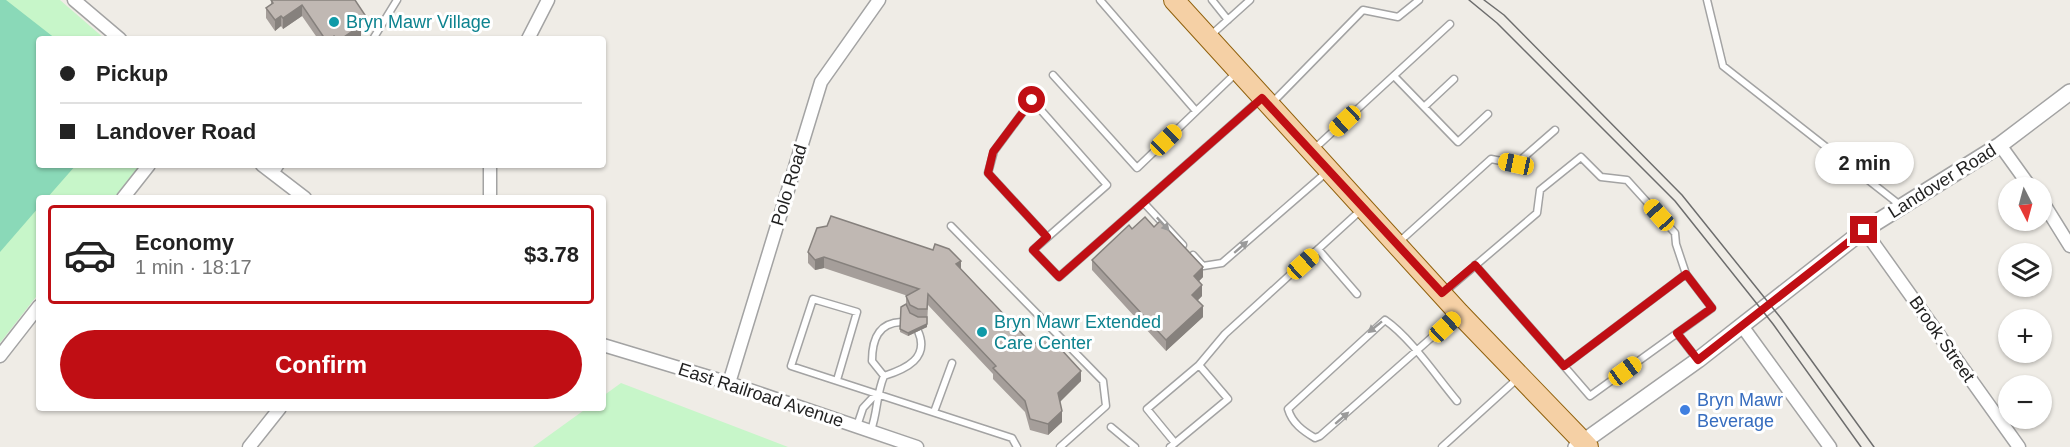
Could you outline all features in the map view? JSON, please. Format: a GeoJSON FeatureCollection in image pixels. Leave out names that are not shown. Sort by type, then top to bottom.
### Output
{"type":"FeatureCollection","features":[{"type":"Feature","properties":{"kind":"main road"},"geometry":{"type":"LineString","coordinates":[[1174,0],[1582,445]]}},
{"type":"Feature","properties":{"kind":"street"},"geometry":{"type":"LineString","coordinates":[[74,0],[116,36]]}},
{"type":"Feature","properties":{"kind":"street"},"geometry":{"type":"LineString","coordinates":[[530,36],[548,0]]}},
{"type":"Feature","properties":{"kind":"street","name":"Polo Road"},"geometry":{"type":"LineString","coordinates":[[729,383],[821,82],[879,0]]}},
{"type":"Feature","properties":{"kind":"street","name":"Landover Road"},"geometry":{"type":"LineString","coordinates":[[1582,445],[1698,360],[1864,230],[2000,145],[2070,92]]}},
{"type":"Feature","properties":{"kind":"street"},"geometry":{"type":"LineString","coordinates":[[2000,145],[2023,177]]}},
{"type":"Feature","properties":{"kind":"street"},"geometry":{"type":"LineString","coordinates":[[125,195],[147,168]]}},
{"type":"Feature","properties":{"kind":"street"},"geometry":{"type":"LineString","coordinates":[[490,168],[490,195]]}},
{"type":"Feature","properties":{"kind":"street"},"geometry":{"type":"LineString","coordinates":[[278,170],[302,195]]}},
{"type":"Feature","properties":{"kind":"street"},"geometry":{"type":"LineString","coordinates":[[2052,217],[2070,246]]}},
{"type":"Feature","properties":{"kind":"street","name":"Brook Street"},"geometry":{"type":"LineString","coordinates":[[1864,230],[2019,447]]}},
{"type":"Feature","properties":{"kind":"street"},"geometry":{"type":"LineString","coordinates":[[0,356],[36,310]]}},
{"type":"Feature","properties":{"kind":"street"},"geometry":{"type":"LineString","coordinates":[[1742,326],[1830,447]]}},
{"type":"Feature","properties":{"kind":"street","name":"East Railroad Avenue"},"geometry":{"type":"LineString","coordinates":[[606,346],[729,383],[917,447]]}},
{"type":"Feature","properties":{"kind":"street"},"geometry":{"type":"LineString","coordinates":[[249,447],[278,411]]}},
{"type":"Feature","properties":{"kind":"lane"},"geometry":{"type":"LineString","coordinates":[[375,36],[398,0]]}},
{"type":"Feature","properties":{"kind":"lane"},"geometry":{"type":"LineString","coordinates":[[1100,0],[1196,111]]}},
{"type":"Feature","properties":{"kind":"lane"},"geometry":{"type":"LineString","coordinates":[[1212,0],[1228,20]]}},
{"type":"Feature","properties":{"kind":"lane"},"geometry":{"type":"LineString","coordinates":[[1208,38],[1250,0]]}},
{"type":"Feature","properties":{"kind":"lane"},"geometry":{"type":"LineString","coordinates":[[1047,237],[988,173],[993,152],[1032,100],[1107,185],[1033,250],[1059,277],[1266,102],[1363,10],[1398,17],[1419,0]]}},
{"type":"Feature","properties":{"kind":"lane"},"geometry":{"type":"LineString","coordinates":[[1707,0],[1723,66],[1901,206]]}},
{"type":"Feature","properties":{"kind":"lane"},"geometry":{"type":"LineString","coordinates":[[1312,152],[1450,24]]}},
{"type":"Feature","properties":{"kind":"lane"},"geometry":{"type":"LineString","coordinates":[[1053,75],[1137,168],[1238,71]]}},
{"type":"Feature","properties":{"kind":"lane"},"geometry":{"type":"LineString","coordinates":[[1394,76],[1458,142],[1488,114]]}},
{"type":"Feature","properties":{"kind":"lane"},"geometry":{"type":"LineString","coordinates":[[1425,107],[1454,79]]}},
{"type":"Feature","properties":{"kind":"lane"},"geometry":{"type":"LineString","coordinates":[[1397,244],[1491,159],[1516,164],[1555,130]]}},
{"type":"Feature","properties":{"kind":"lane"},"geometry":{"type":"LineString","coordinates":[[1442,293],[1475,265],[1537,213],[1540,190],[1581,157],[1601,177],[1628,180],[1675,233],[1676,244],[1686,274],[1712,308],[1590,396],[1475,265]]}},
{"type":"Feature","properties":{"kind":"lane"},"geometry":{"type":"LineString","coordinates":[[1193,255],[1203,266],[1222,263],[1329,170]]}},
{"type":"Feature","properties":{"kind":"lane"},"geometry":{"type":"LineString","coordinates":[[1144,203],[1183,245]]}},
{"type":"Feature","properties":{"kind":"lane"},"geometry":{"type":"LineString","coordinates":[[1199,365],[1228,399],[1173,445],[1147,409],[1199,365],[1225,334],[1364,208]]}},
{"type":"Feature","properties":{"kind":"lane"},"geometry":{"type":"LineString","coordinates":[[951,226],[1103,381],[1106,406],[1060,447]]}},
{"type":"Feature","properties":{"kind":"lane"},"geometry":{"type":"LineString","coordinates":[[1318,249],[1357,294]]}},
{"type":"Feature","properties":{"kind":"lane"},"geometry":{"type":"LineString","coordinates":[[1564,366],[1686,274]]}},
{"type":"Feature","properties":{"kind":"lane"},"geometry":{"type":"LineString","coordinates":[[837,380],[856,312],[813,299],[791,366],[1012,438],[1017,447]]}},
{"type":"Feature","properties":{"kind":"lane"},"geometry":{"type":"LineString","coordinates":[[1456,401],[1416,353],[1385,320],[1288,410],[1290,419],[1315,438],[1320,436],[1416,353],[1459,313]]}},
{"type":"Feature","properties":{"kind":"lane"},"geometry":{"type":"LineString","coordinates":[[885,376],[872,361],[874,345],[879,329],[889,322],[901,322]]}},
{"type":"Feature","properties":{"kind":"lane"},"geometry":{"type":"LineString","coordinates":[[857,426],[863,408],[876,394],[885,376],[904,369],[917,359],[922,346],[918,331]]}},
{"type":"Feature","properties":{"kind":"lane"},"geometry":{"type":"LineString","coordinates":[[1677,333],[1698,360]]}},
{"type":"Feature","properties":{"kind":"lane"},"geometry":{"type":"LineString","coordinates":[[934,412],[952,363]]}},
{"type":"Feature","properties":{"kind":"lane"},"geometry":{"type":"LineString","coordinates":[[1442,447],[1520,377]]}},
{"type":"Feature","properties":{"kind":"lane"},"geometry":{"type":"LineString","coordinates":[[870,430],[876,412],[876,394]]}},
{"type":"Feature","properties":{"kind":"lane"},"geometry":{"type":"LineString","coordinates":[[1111,427],[1135,447]]}},
{"type":"Feature","properties":{"kind":"green space"},"geometry":{"type":"Polygon","coordinates":[[[0,0],[60,0],[102,36],[36,36],[36,168],[138,168],[116,195],[36,195],[36,297],[0,343],[0,0]]]}},
{"type":"Feature","properties":{"kind":"green space"},"geometry":{"type":"Polygon","coordinates":[[[0,0],[6,0],[52,36],[36,36],[36,168],[73,168],[50,195],[36,195],[36,210],[0,252],[0,0]]]}},
{"type":"Feature","properties":{"kind":"green space"},"geometry":{"type":"Polygon","coordinates":[[[621,383],[788,447],[533,447],[583,411],[606,411],[606,394],[621,383]]]}},
{"type":"Feature","properties":{"kind":"building","name":"Bryn Mawr Village"},"geometry":{"type":"Polygon","coordinates":[[[271,0],[355,0],[365,15],[357,20],[361,25],[345,36],[323,36],[302,5],[283,18],[281,16],[275,20],[266,8],[273,3],[271,0]]]}},
{"type":"Feature","properties":{"kind":"building","name":"Bryn Mawr Extended Care Center"},"geometry":{"type":"Polygon","coordinates":[[[831,216],[933,250],[935,244],[949,249],[961,261],[956,264],[1033,345],[1047,334],[1081,371],[1058,393],[1062,411],[1048,424],[1030,419],[1025,401],[993,368],[996,366],[928,294],[927,309],[918,309],[910,305],[906,296],[919,289],[824,257],[815,260],[808,252],[817,228],[827,226],[831,216]]]}},
{"type":"Feature","properties":{"kind":"building"},"geometry":{"type":"Polygon","coordinates":[[[1145,217],[1154,227],[1160,221],[1203,267],[1194,276],[1202,285],[1192,295],[1203,306],[1166,340],[1092,260],[1129,225],[1132,229],[1145,217]]]}},
{"type":"Feature","properties":{"kind":"building"},"geometry":{"type":"Polygon","coordinates":[[[906,304],[910,313],[918,317],[927,317],[927,324],[908,333],[900,329],[901,307],[906,304]]]}},
{"type":"Feature","properties":{"kind":"tram line"},"geometry":{"type":"LineString","coordinates":[[1469,0],[1497,23],[1675,201],[1773,324],[1861,447]]}},
{"type":"Feature","properties":{"kind":"tram line"},"geometry":{"type":"LineString","coordinates":[[1484,0],[1504,15],[1682,195],[1780,317],[1874,447]]}},
{"type":"Feature","properties":{"kind":"place","name":"Bryn Mawr Village"},"geometry":{"type":"Point","coordinates":[334,22]}},
{"type":"Feature","properties":{"kind":"place","name":"Bryn Mawr Extended Care Center"},"geometry":{"type":"Point","coordinates":[982,332]}},
{"type":"Feature","properties":{"kind":"place","name":"Bryn Mawr Beverage"},"geometry":{"type":"Point","coordinates":[1685,410]}},
{"type":"Feature","properties":{"kind":"route"},"geometry":{"type":"LineString","coordinates":[[1032,100],[993,152],[988,173],[1047,237],[1033,250],[1059,277],[1262,98],[1442,293],[1475,265],[1564,366],[1686,274],[1712,308],[1677,333],[1698,360],[1864,230]]}}]}
